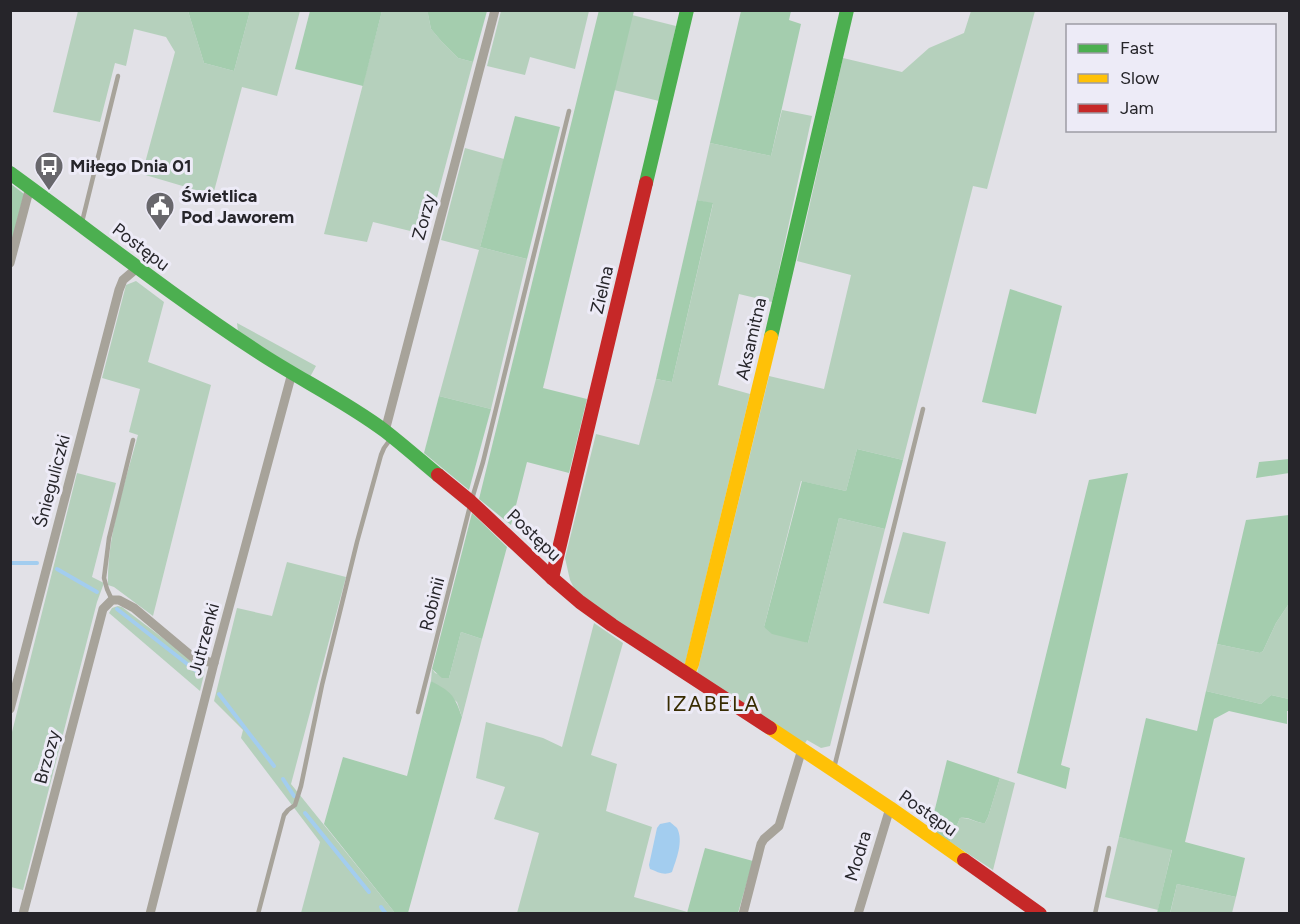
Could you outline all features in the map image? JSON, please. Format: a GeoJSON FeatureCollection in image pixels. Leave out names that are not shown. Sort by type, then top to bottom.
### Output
{"type":"FeatureCollection","features":[{"type":"Feature","properties":{"kind":"street","name":"Zorzy"},"geometry":{"type":"LineString","coordinates":[[388,434],[495,10]]}},
{"type":"Feature","properties":{"kind":"street","name":"Zielna"},"geometry":{"type":"LineString","coordinates":[[552,578],[687,10]]}},
{"type":"Feature","properties":{"kind":"street","name":"Aksamitna"},"geometry":{"type":"LineString","coordinates":[[688,674],[742,461],[847,10]]}},
{"type":"Feature","properties":{"kind":"street","name":"Postępu"},"geometry":{"type":"LineString","coordinates":[[10,173],[137,268],[258,352],[352,409],[388,434],[471,501],[580,602],[890,808],[1024,908],[1040,914]]}},
{"type":"Feature","properties":{"kind":"street"},"geometry":{"type":"LineString","coordinates":[[10,262],[30,188]]}},
{"type":"Feature","properties":{"kind":"street","name":"Śnieguliczki"},"geometry":{"type":"LineString","coordinates":[[10,709],[119,290],[123,280],[137,268]]}},
{"type":"Feature","properties":{"kind":"street","name":"Jutrzenki"},"geometry":{"type":"LineString","coordinates":[[150,914],[214,663],[292,373]]}},
{"type":"Feature","properties":{"kind":"street"},"geometry":{"type":"LineString","coordinates":[[112,600],[119,600],[134,608],[195,659],[214,663]]}},
{"type":"Feature","properties":{"kind":"street","name":"Brzozy"},"geometry":{"type":"LineString","coordinates":[[23,914],[103,609],[112,600]]}},
{"type":"Feature","properties":{"kind":"street"},"geometry":{"type":"LineString","coordinates":[[743,914],[761,844],[779,826],[802,748]]}},
{"type":"Feature","properties":{"kind":"street","name":"Modra"},"geometry":{"type":"LineString","coordinates":[[858,914],[890,808]]}},
{"type":"Feature","properties":{"kind":"lane"},"geometry":{"type":"LineString","coordinates":[[82,225],[118,75]]}},
{"type":"Feature","properties":{"kind":"lane","name":"Robinii"},"geometry":{"type":"LineString","coordinates":[[418,712],[471,501],[483,462],[569,111]]}},
{"type":"Feature","properties":{"kind":"lane"},"geometry":{"type":"LineString","coordinates":[[833,770],[923,409]]}},
{"type":"Feature","properties":{"kind":"lane"},"geometry":{"type":"LineString","coordinates":[[258,914],[284,815],[295,806],[301,786],[322,685],[357,542],[388,434]]}},
{"type":"Feature","properties":{"kind":"lane"},"geometry":{"type":"LineString","coordinates":[[112,600],[104,578],[109,538],[133,440]]}},
{"type":"Feature","properties":{"kind":"lane"},"geometry":{"type":"LineString","coordinates":[[1095,914],[1110,848]]}},
{"type":"Feature","properties":{"kind":"green space"},"geometry":{"type":"Polygon","coordinates":[[[599,10],[634,11],[543,388],[587,399],[569,473],[527,462],[511,525],[479,499],[599,10]]]}},
{"type":"Feature","properties":{"kind":"green space"},"geometry":{"type":"Polygon","coordinates":[[[78,11],[188,11],[204,63],[234,71],[250,11],[300,11],[277,96],[242,87],[213,195],[142,174],[175,52],[166,37],[134,29],[126,66],[115,63],[100,122],[53,112],[78,11]]]}},
{"type":"Feature","properties":{"kind":"green space"},"geometry":{"type":"Polygon","coordinates":[[[188,11],[250,11],[234,71],[204,63],[188,11]]]}},
{"type":"Feature","properties":{"kind":"green space"},"geometry":{"type":"Polygon","coordinates":[[[310,11],[382,11],[363,86],[295,69],[310,11]]]}},
{"type":"Feature","properties":{"kind":"green space"},"geometry":{"type":"Polygon","coordinates":[[[382,11],[428,11],[431,29],[442,42],[458,58],[473,62],[427,235],[373,222],[367,242],[324,234],[382,11]]]}},
{"type":"Feature","properties":{"kind":"green space"},"geometry":{"type":"Polygon","coordinates":[[[428,11],[487,11],[473,62],[458,58],[442,42],[431,29],[428,11]]]}},
{"type":"Feature","properties":{"kind":"green space"},"geometry":{"type":"Polygon","coordinates":[[[501,11],[589,11],[575,69],[530,57],[525,75],[487,66],[501,11]]]}},
{"type":"Feature","properties":{"kind":"green space"},"geometry":{"type":"Polygon","coordinates":[[[741,11],[791,11],[789,20],[801,24],[771,156],[710,143],[741,11]]]}},
{"type":"Feature","properties":{"kind":"green space"},"geometry":{"type":"Polygon","coordinates":[[[971,11],[1035,11],[987,189],[973,186],[903,460],[857,449],[846,491],[801,481],[764,627],[808,643],[839,518],[885,529],[830,746],[821,748],[807,740],[804,745],[697,673],[769,376],[824,389],[851,275],[797,261],[843,58],[902,72],[929,48],[964,33],[971,11]]]}},
{"type":"Feature","properties":{"kind":"green space"},"geometry":{"type":"Polygon","coordinates":[[[632,15],[676,26],[659,101],[614,90],[632,15]]]}},
{"type":"Feature","properties":{"kind":"green space"},"geometry":{"type":"Polygon","coordinates":[[[782,110],[812,116],[772,302],[739,294],[718,385],[750,394],[685,664],[625,628],[575,590],[565,558],[596,434],[639,445],[656,379],[672,382],[713,204],[697,200],[710,143],[771,156],[782,110]]]}},
{"type":"Feature","properties":{"kind":"green space"},"geometry":{"type":"Polygon","coordinates":[[[515,116],[560,127],[527,259],[480,247],[515,116]]]}},
{"type":"Feature","properties":{"kind":"green space"},"geometry":{"type":"Polygon","coordinates":[[[465,148],[504,159],[480,247],[527,259],[491,409],[439,396],[479,250],[441,240],[465,148]]]}},
{"type":"Feature","properties":{"kind":"green space"},"geometry":{"type":"Polygon","coordinates":[[[11,184],[24,194],[11,244],[11,184]]]}},
{"type":"Feature","properties":{"kind":"green space"},"geometry":{"type":"Polygon","coordinates":[[[697,200],[713,203],[672,382],[656,379],[697,200]]]}},
{"type":"Feature","properties":{"kind":"green space"},"geometry":{"type":"Polygon","coordinates":[[[136,281],[164,302],[148,362],[211,385],[153,616],[108,585],[110,547],[138,435],[129,432],[140,389],[102,378],[126,285],[136,281]]]}},
{"type":"Feature","properties":{"kind":"green space"},"geometry":{"type":"Polygon","coordinates":[[[1010,289],[1062,306],[1036,414],[982,402],[1010,289]]]}},
{"type":"Feature","properties":{"kind":"green space"},"geometry":{"type":"Polygon","coordinates":[[[237,323],[316,366],[310,377],[238,332],[237,323]]]}},
{"type":"Feature","properties":{"kind":"green space"},"geometry":{"type":"Polygon","coordinates":[[[439,396],[491,409],[469,490],[424,453],[439,396]]]}},
{"type":"Feature","properties":{"kind":"green space"},"geometry":{"type":"Polygon","coordinates":[[[857,449],[903,460],[885,529],[839,518],[808,643],[772,634],[764,627],[802,481],[846,491],[857,449]]]}},
{"type":"Feature","properties":{"kind":"green space"},"geometry":{"type":"Polygon","coordinates":[[[1289,459],[1289,473],[1256,478],[1259,462],[1289,459]]]}},
{"type":"Feature","properties":{"kind":"green space"},"geometry":{"type":"Polygon","coordinates":[[[77,473],[116,483],[92,577],[104,583],[97,602],[23,890],[11,887],[11,736],[77,473]]]}},
{"type":"Feature","properties":{"kind":"green space"},"geometry":{"type":"Polygon","coordinates":[[[1128,473],[1061,765],[1070,768],[1066,789],[1017,773],[1089,480],[1128,473]]]}},
{"type":"Feature","properties":{"kind":"green space"},"geometry":{"type":"Polygon","coordinates":[[[472,513],[507,547],[482,639],[461,632],[449,678],[442,678],[432,669],[472,513]]]}},
{"type":"Feature","properties":{"kind":"green space"},"geometry":{"type":"Polygon","coordinates":[[[1289,515],[1290,595],[1288,605],[1276,623],[1263,651],[1260,653],[1217,644],[1246,520],[1289,515]]]}},
{"type":"Feature","properties":{"kind":"green space"},"geometry":{"type":"Polygon","coordinates":[[[903,532],[946,542],[929,614],[883,603],[903,532]]]}},
{"type":"Feature","properties":{"kind":"green space"},"geometry":{"type":"Polygon","coordinates":[[[287,562],[346,577],[291,784],[395,913],[301,913],[320,842],[241,738],[243,730],[214,701],[237,608],[272,616],[287,562]]]}},
{"type":"Feature","properties":{"kind":"green space"},"geometry":{"type":"Polygon","coordinates":[[[1289,595],[1289,699],[1271,695],[1261,704],[1206,691],[1217,644],[1260,653],[1263,651],[1276,623],[1288,605],[1289,595]]]}},
{"type":"Feature","properties":{"kind":"green space"},"geometry":{"type":"Polygon","coordinates":[[[118,606],[205,670],[200,691],[109,613],[112,608],[118,606]]]}},
{"type":"Feature","properties":{"kind":"green space"},"geometry":{"type":"Polygon","coordinates":[[[594,623],[623,643],[591,755],[617,764],[606,811],[652,827],[634,897],[691,913],[517,913],[539,833],[494,819],[505,787],[476,778],[486,722],[543,738],[562,747],[594,623]]]}},
{"type":"Feature","properties":{"kind":"green space"},"geometry":{"type":"Polygon","coordinates":[[[461,632],[482,639],[462,717],[457,702],[431,681],[432,669],[435,673],[449,678],[461,632]]]}},
{"type":"Feature","properties":{"kind":"green space"},"geometry":{"type":"Polygon","coordinates":[[[431,681],[451,694],[462,717],[408,913],[395,913],[324,824],[343,757],[407,776],[431,681]]]}},
{"type":"Feature","properties":{"kind":"green space"},"geometry":{"type":"Polygon","coordinates":[[[1206,691],[1261,704],[1271,695],[1289,699],[1287,724],[1229,711],[1214,719],[1185,842],[1245,858],[1236,897],[1177,884],[1170,913],[1157,913],[1172,850],[1119,837],[1146,718],[1197,731],[1206,691]]]}},
{"type":"Feature","properties":{"kind":"green space"},"geometry":{"type":"Polygon","coordinates":[[[947,760],[1000,778],[985,823],[960,818],[950,842],[930,829],[947,760]]]}},
{"type":"Feature","properties":{"kind":"green space"},"geometry":{"type":"Polygon","coordinates":[[[1000,778],[1015,783],[993,870],[950,842],[960,818],[985,823],[1000,778]]]}},
{"type":"Feature","properties":{"kind":"green space"},"geometry":{"type":"Polygon","coordinates":[[[1119,837],[1172,849],[1158,910],[1105,897],[1119,837]]]}},
{"type":"Feature","properties":{"kind":"green space"},"geometry":{"type":"Polygon","coordinates":[[[705,848],[753,861],[738,913],[687,913],[705,848]]]}},
{"type":"Feature","properties":{"kind":"green space"},"geometry":{"type":"Polygon","coordinates":[[[1177,884],[1236,897],[1232,913],[1170,914],[1177,884]]]}},
{"type":"Feature","properties":{"kind":"water"},"geometry":{"type":"Polygon","coordinates":[[[670,822],[677,828],[680,844],[672,872],[664,874],[650,869],[649,865],[657,828],[660,824],[670,822]]]}},
{"type":"Feature","properties":{"kind":"waterway"},"geometry":{"type":"LineString","coordinates":[[10,563],[37,563]]}},
{"type":"Feature","properties":{"kind":"waterway"},"geometry":{"type":"LineString","coordinates":[[57,569],[97,592]]}},
{"type":"Feature","properties":{"kind":"waterway"},"geometry":{"type":"LineString","coordinates":[[117,609],[200,674]]}},
{"type":"Feature","properties":{"kind":"waterway"},"geometry":{"type":"LineString","coordinates":[[219,694],[274,766]]}},
{"type":"Feature","properties":{"kind":"waterway"},"geometry":{"type":"LineString","coordinates":[[283,779],[294,796]]}},
{"type":"Feature","properties":{"kind":"waterway"},"geometry":{"type":"LineString","coordinates":[[305,813],[369,892]]}},
{"type":"Feature","properties":{"kind":"waterway"},"geometry":{"type":"LineString","coordinates":[[381,907],[386,914]]}},
{"type":"Feature","properties":{"kind":"traffic: fast"},"geometry":{"type":"LineString","coordinates":[[646,183],[687,10]]}},
{"type":"Feature","properties":{"kind":"traffic: fast"},"geometry":{"type":"LineString","coordinates":[[771,337],[847,10]]}},
{"type":"Feature","properties":{"kind":"traffic: fast"},"geometry":{"type":"LineString","coordinates":[[10,173],[226,331],[370,420],[438,475]]}},
{"type":"Feature","properties":{"kind":"traffic: slow"},"geometry":{"type":"LineString","coordinates":[[688,674],[771,337]]}},
{"type":"Feature","properties":{"kind":"traffic: slow"},"geometry":{"type":"LineString","coordinates":[[770,728],[964,860]]}},
{"type":"Feature","properties":{"kind":"traffic: jam"},"geometry":{"type":"LineString","coordinates":[[552,578],[646,183]]}},
{"type":"Feature","properties":{"kind":"traffic: jam"},"geometry":{"type":"LineString","coordinates":[[438,475],[471,502],[580,602],[770,728]]}},
{"type":"Feature","properties":{"kind":"traffic: jam"},"geometry":{"type":"LineString","coordinates":[[964,860],[1040,914]]}},
{"type":"Feature","properties":{"kind":"place","name":"Miłego Dnia 01"},"geometry":{"type":"Point","coordinates":[49,192]}},
{"type":"Feature","properties":{"kind":"place","name":"Świetlica Pod Jaworem"},"geometry":{"type":"Point","coordinates":[160,232]}},
{"type":"Feature","properties":{"kind":"district","name":"IZABELA"},"geometry":{"type":"Point","coordinates":[713,704]}}]}
